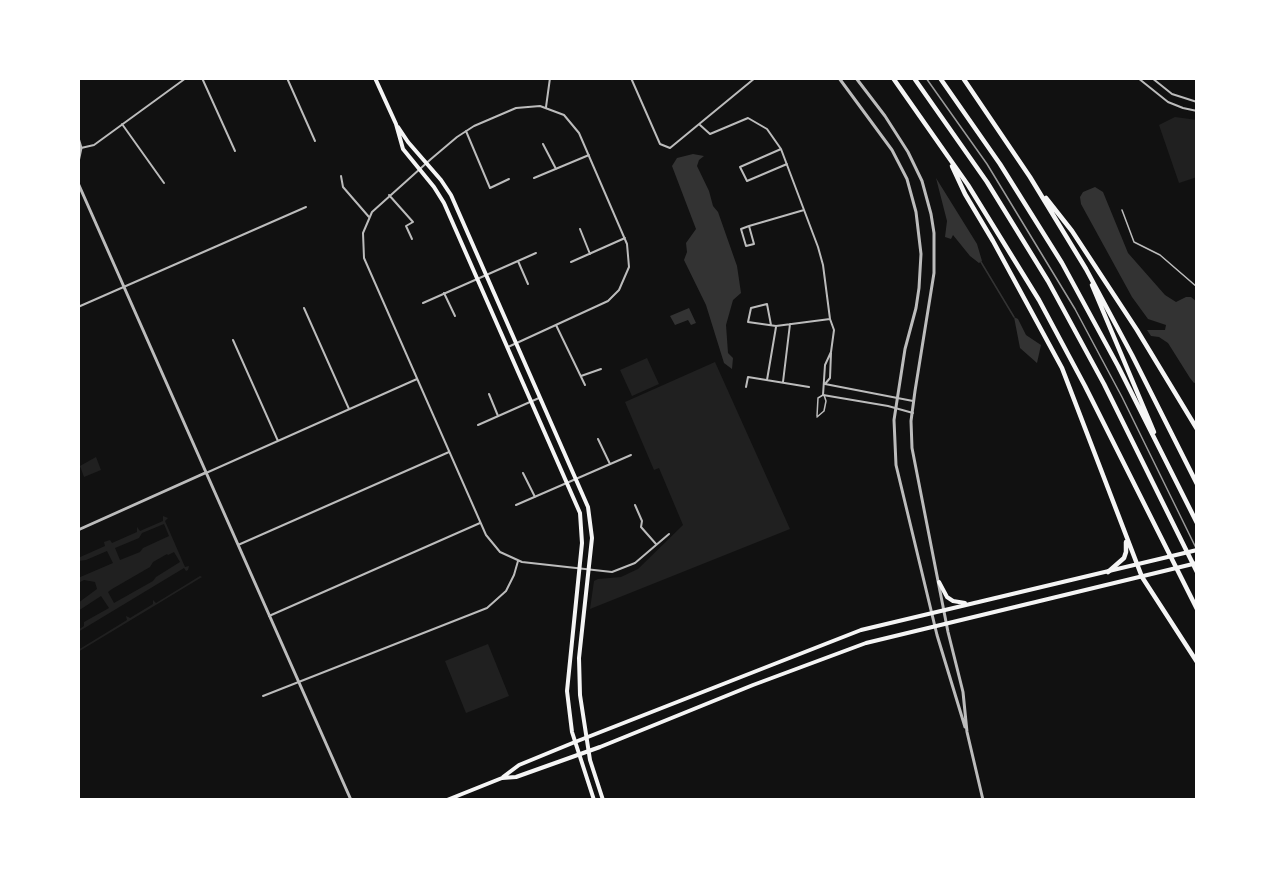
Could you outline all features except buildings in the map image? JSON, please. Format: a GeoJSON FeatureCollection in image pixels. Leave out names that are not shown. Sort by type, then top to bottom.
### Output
{"type":"FeatureCollection","features":[{"type":"Feature","properties":{"kind":"highway"},"geometry":{"type":"LineString","coordinates":[[892,78],[946,152],[999,234],[1048,317],[1197,609]]}},
{"type":"Feature","properties":{"kind":"highway"},"geometry":{"type":"LineString","coordinates":[[914,78],[982,174],[1048,281],[1104,384],[1197,572]]}},
{"type":"Feature","properties":{"kind":"highway"},"geometry":{"type":"LineString","coordinates":[[940,78],[1005,172],[1057,254],[1109,348],[1197,523]]}},
{"type":"Feature","properties":{"kind":"highway"},"geometry":{"type":"LineString","coordinates":[[963,78],[1030,177],[1086,268],[1197,484]]}},
{"type":"Feature","properties":{"kind":"highway"},"geometry":{"type":"LineString","coordinates":[[946,152],[965,194],[1000,253],[1062,368],[1142,577],[1197,662]]}},
{"type":"Feature","properties":{"kind":"highway"},"geometry":{"type":"LineString","coordinates":[[1030,177],[1072,231],[1137,330],[1197,429]]}},
{"type":"Feature","properties":{"kind":"highway"},"geometry":{"type":"LineString","coordinates":[[1086,268],[1162,454]]}},
{"type":"Feature","properties":{"kind":"highway"},"geometry":{"type":"LineString","coordinates":[[1108,572],[1125,556],[1126,536]]}},
{"type":"Feature","properties":{"kind":"main road"},"geometry":{"type":"LineString","coordinates":[[375,78],[396,124],[403,149],[441,198],[568,483],[582,521],[580,568],[567,691],[575,742],[594,800]]}},
{"type":"Feature","properties":{"kind":"main road"},"geometry":{"type":"LineString","coordinates":[[396,124],[451,195],[588,507],[592,538],[579,670],[580,705],[585,738],[603,800]]}},
{"type":"Feature","properties":{"kind":"main road"},"geometry":{"type":"LineString","coordinates":[[447,800],[502,778],[519,765],[575,742],[880,624],[1197,550]]}},
{"type":"Feature","properties":{"kind":"main road"},"geometry":{"type":"LineString","coordinates":[[502,778],[516,777],[878,640],[1197,563]]}},
{"type":"Feature","properties":{"kind":"main road"},"geometry":{"type":"LineString","coordinates":[[939,582],[943,592],[950,599],[969,604]]}},
{"type":"Feature","properties":{"kind":"street"},"geometry":{"type":"LineString","coordinates":[[81,148],[94,145],[186,78]]}},
{"type":"Feature","properties":{"kind":"street"},"geometry":{"type":"LineString","coordinates":[[202,78],[235,152]]}},
{"type":"Feature","properties":{"kind":"street"},"geometry":{"type":"LineString","coordinates":[[287,78],[315,141]]}},
{"type":"Feature","properties":{"kind":"street"},"geometry":{"type":"LineString","coordinates":[[546,107],[550,78]]}},
{"type":"Feature","properties":{"kind":"street"},"geometry":{"type":"LineString","coordinates":[[631,78],[660,144],[670,148],[755,78]]}},
{"type":"Feature","properties":{"kind":"street"},"geometry":{"type":"LineString","coordinates":[[839,78],[892,150],[907,179],[916,212],[921,254],[919,288],[905,352],[894,420],[896,465],[935,627],[967,732],[983,800]]}},
{"type":"Feature","properties":{"kind":"street"},"geometry":{"type":"LineString","coordinates":[[856,78],[890,123],[908,152],[922,180],[931,214],[934,233],[934,273],[914,402],[912,448],[947,625],[963,692],[967,732]]}},
{"type":"Feature","properties":{"kind":"street"},"geometry":{"type":"LineString","coordinates":[[1138,78],[1168,102],[1197,111]]}},
{"type":"Feature","properties":{"kind":"street"},"geometry":{"type":"LineString","coordinates":[[1152,78],[1172,94],[1197,102]]}},
{"type":"Feature","properties":{"kind":"street"},"geometry":{"type":"LineString","coordinates":[[508,346],[601,305],[619,290],[629,267],[629,252],[625,238],[579,133],[571,121],[556,111],[533,105],[516,108],[466,131],[389,195],[369,217],[362,241],[364,258],[480,523],[495,547],[507,557],[518,561],[612,572],[628,567],[642,558],[669,534]]}},
{"type":"Feature","properties":{"kind":"street"},"geometry":{"type":"LineString","coordinates":[[700,125],[710,134],[748,118],[767,129],[775,137],[788,164],[818,247],[823,266],[830,319],[834,330],[830,378],[825,384],[823,394],[913,413]]}},
{"type":"Feature","properties":{"kind":"street"},"geometry":{"type":"LineString","coordinates":[[122,124],[164,183]]}},
{"type":"Feature","properties":{"kind":"street"},"geometry":{"type":"LineString","coordinates":[[466,131],[490,188],[509,179]]}},
{"type":"Feature","properties":{"kind":"street"},"geometry":{"type":"LineString","coordinates":[[78,138],[81,148],[78,162]]}},
{"type":"Feature","properties":{"kind":"street"},"geometry":{"type":"LineString","coordinates":[[543,144],[556,169]]}},
{"type":"Feature","properties":{"kind":"street"},"geometry":{"type":"LineString","coordinates":[[781,149],[740,167],[747,181],[788,164]]}},
{"type":"Feature","properties":{"kind":"street"},"geometry":{"type":"LineString","coordinates":[[534,178],[589,155]]}},
{"type":"Feature","properties":{"kind":"street"},"geometry":{"type":"LineString","coordinates":[[341,176],[343,187],[369,217]]}},
{"type":"Feature","properties":{"kind":"street"},"geometry":{"type":"LineString","coordinates":[[78,183],[351,800]]}},
{"type":"Feature","properties":{"kind":"street"},"geometry":{"type":"LineString","coordinates":[[389,195],[413,222],[406,226],[412,239]]}},
{"type":"Feature","properties":{"kind":"street"},"geometry":{"type":"LineString","coordinates":[[78,307],[306,207]]}},
{"type":"Feature","properties":{"kind":"street"},"geometry":{"type":"LineString","coordinates":[[749,226],[754,244],[746,246],[741,229],[749,226],[804,210]]}},
{"type":"Feature","properties":{"kind":"street"},"geometry":{"type":"LineString","coordinates":[[580,230],[591,254]]}},
{"type":"Feature","properties":{"kind":"street"},"geometry":{"type":"LineString","coordinates":[[571,262],[625,238]]}},
{"type":"Feature","properties":{"kind":"street"},"geometry":{"type":"LineString","coordinates":[[423,303],[536,253]]}},
{"type":"Feature","properties":{"kind":"street"},"geometry":{"type":"LineString","coordinates":[[518,261],[528,284]]}},
{"type":"Feature","properties":{"kind":"street"},"geometry":{"type":"LineString","coordinates":[[444,293],[455,316]]}},
{"type":"Feature","properties":{"kind":"street"},"geometry":{"type":"LineString","coordinates":[[767,380],[774,326],[767,304],[751,308],[748,322],[774,326],[830,319]]}},
{"type":"Feature","properties":{"kind":"street"},"geometry":{"type":"LineString","coordinates":[[304,308],[349,410]]}},
{"type":"Feature","properties":{"kind":"street"},"geometry":{"type":"LineString","coordinates":[[783,382],[790,324]]}},
{"type":"Feature","properties":{"kind":"street"},"geometry":{"type":"LineString","coordinates":[[556,325],[585,385]]}},
{"type":"Feature","properties":{"kind":"street"},"geometry":{"type":"LineString","coordinates":[[233,340],[278,441]]}},
{"type":"Feature","properties":{"kind":"street"},"geometry":{"type":"LineString","coordinates":[[825,384],[823,378],[825,365],[831,352]]}},
{"type":"Feature","properties":{"kind":"street"},"geometry":{"type":"LineString","coordinates":[[581,376],[601,369]]}},
{"type":"Feature","properties":{"kind":"street"},"geometry":{"type":"LineString","coordinates":[[746,387],[748,377],[809,387]]}},
{"type":"Feature","properties":{"kind":"street"},"geometry":{"type":"LineString","coordinates":[[78,530],[417,379]]}},
{"type":"Feature","properties":{"kind":"street"},"geometry":{"type":"LineString","coordinates":[[825,384],[914,402]]}},
{"type":"Feature","properties":{"kind":"street"},"geometry":{"type":"LineString","coordinates":[[489,394],[498,416]]}},
{"type":"Feature","properties":{"kind":"street"},"geometry":{"type":"LineString","coordinates":[[478,425],[541,397]]}},
{"type":"Feature","properties":{"kind":"street"},"geometry":{"type":"LineString","coordinates":[[598,439],[610,465]]}},
{"type":"Feature","properties":{"kind":"street"},"geometry":{"type":"LineString","coordinates":[[238,545],[449,452]]}},
{"type":"Feature","properties":{"kind":"street"},"geometry":{"type":"LineString","coordinates":[[516,505],[631,455]]}},
{"type":"Feature","properties":{"kind":"street"},"geometry":{"type":"LineString","coordinates":[[523,473],[535,497]]}},
{"type":"Feature","properties":{"kind":"street"},"geometry":{"type":"LineString","coordinates":[[635,505],[642,521],[641,527],[656,544]]}},
{"type":"Feature","properties":{"kind":"street"},"geometry":{"type":"LineString","coordinates":[[269,616],[480,523]]}},
{"type":"Feature","properties":{"kind":"street"},"geometry":{"type":"LineString","coordinates":[[263,696],[487,608],[506,591],[518,561]]}},
{"type":"Feature","properties":{"kind":"lane"},"geometry":{"type":"LineString","coordinates":[[1122,210],[1134,242],[1160,255],[1197,287]]}},
{"type":"Feature","properties":{"kind":"lane"},"geometry":{"type":"LineString","coordinates":[[823,394],[826,401],[824,411],[817,417],[818,398],[823,394]]}},
{"type":"Feature","properties":{"kind":"shaded area"},"geometry":{"type":"Polygon","coordinates":[[[1175,117],[1197,120],[1197,177],[1179,183],[1159,125],[1175,117]]]}},
{"type":"Feature","properties":{"kind":"shaded area"},"geometry":{"type":"Polygon","coordinates":[[[693,154],[704,156],[699,160],[697,166],[709,191],[713,206],[718,212],[737,266],[741,293],[733,300],[726,325],[728,353],[733,358],[732,369],[724,363],[706,305],[684,260],[687,252],[686,243],[696,229],[672,166],[677,158],[693,154]]]}},
{"type":"Feature","properties":{"kind":"shaded area"},"geometry":{"type":"Polygon","coordinates":[[[936,178],[977,244],[982,261],[979,263],[970,256],[953,235],[951,239],[945,237],[947,221],[936,178]]]}},
{"type":"Feature","properties":{"kind":"shaded area"},"geometry":{"type":"Polygon","coordinates":[[[1095,187],[1103,192],[1128,253],[1165,295],[1176,302],[1191,297],[1197,302],[1197,382],[1194,383],[1190,378],[1168,343],[1159,337],[1151,336],[1147,330],[1165,330],[1166,325],[1148,319],[1132,297],[1081,204],[1080,197],[1083,192],[1095,187]]]}},
{"type":"Feature","properties":{"kind":"shaded area"},"geometry":{"type":"Polygon","coordinates":[[[689,308],[696,323],[691,325],[688,320],[675,325],[670,316],[689,308]]]}},
{"type":"Feature","properties":{"kind":"shaded area"},"geometry":{"type":"Polygon","coordinates":[[[1014,317],[1018,319],[1026,335],[1041,345],[1037,363],[1020,348],[1014,317]]]}},
{"type":"Feature","properties":{"kind":"shaded area"},"geometry":{"type":"Polygon","coordinates":[[[647,358],[659,384],[632,396],[620,370],[647,358]]]}},
{"type":"Feature","properties":{"kind":"shaded area"},"geometry":{"type":"Polygon","coordinates":[[[715,362],[790,529],[590,609],[594,581],[621,577],[638,569],[683,525],[659,468],[654,470],[625,402],[715,362]]]}},
{"type":"Feature","properties":{"kind":"shaded area"},"geometry":{"type":"Polygon","coordinates":[[[96,457],[101,470],[84,477],[80,466],[96,457]]]}},
{"type":"Feature","properties":{"kind":"shaded area"},"geometry":{"type":"Polygon","coordinates":[[[163,516],[168,518],[165,521],[185,567],[189,566],[188,570],[184,568],[78,632],[84,626],[84,622],[109,608],[101,596],[78,611],[78,603],[97,589],[95,582],[84,580],[78,583],[78,578],[113,563],[107,551],[86,560],[78,561],[78,558],[105,546],[104,542],[110,540],[112,543],[137,532],[137,527],[140,531],[163,521],[163,516]],[[164,524],[115,548],[120,560],[169,536],[164,524]],[[174,552],[153,562],[150,567],[108,592],[114,603],[153,581],[180,562],[174,552]]]}},
{"type":"Feature","properties":{"kind":"shaded area"},"geometry":{"type":"Polygon","coordinates":[[[200,576],[202,577],[78,652],[127,620],[126,616],[130,618],[153,604],[153,600],[156,603],[200,576]]]}},
{"type":"Feature","properties":{"kind":"shaded area"},"geometry":{"type":"Polygon","coordinates":[[[488,644],[509,696],[466,713],[445,661],[488,644]]]}},
{"type":"Feature","properties":{"kind":"waterway"},"geometry":{"type":"LineString","coordinates":[[981,262],[1014,317]]}},
{"type":"Feature","properties":{"kind":"railway"},"geometry":{"type":"LineString","coordinates":[[926,78],[987,164],[1075,309],[1122,397],[1197,550]]}}]}
